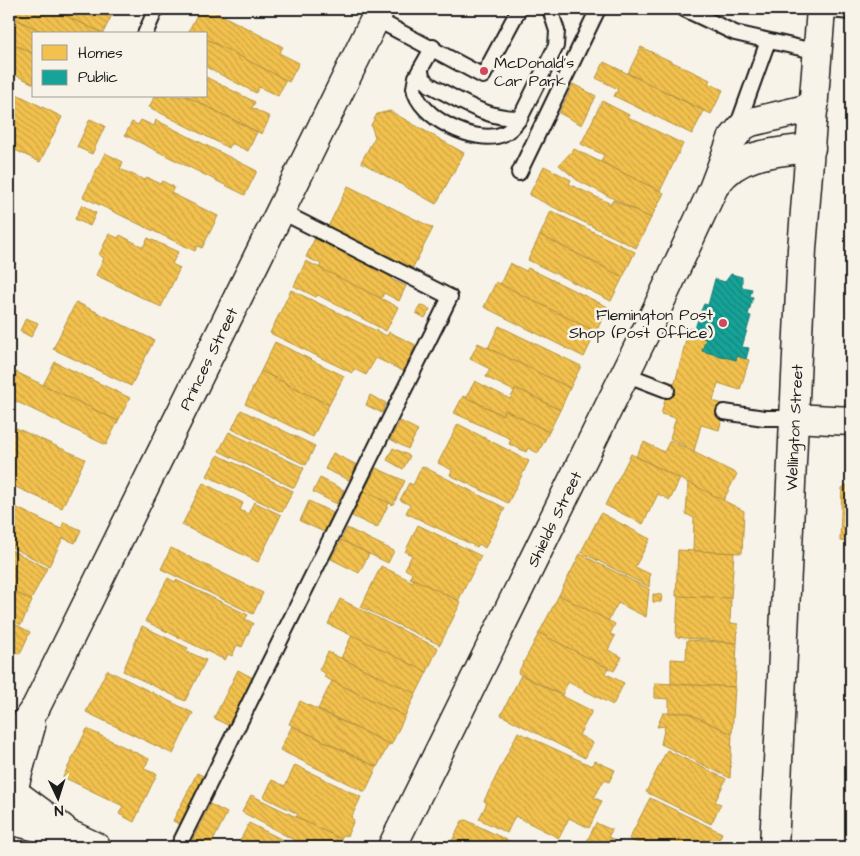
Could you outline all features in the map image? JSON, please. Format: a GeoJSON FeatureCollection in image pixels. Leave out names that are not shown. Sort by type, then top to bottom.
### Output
{"type":"FeatureCollection","features":[{"type":"Feature","properties":{"kind":"street","name":"Wellington Street"},"geometry":{"type":"LineString","coordinates":[[774,847],[802,249],[820,9]]}},
{"type":"Feature","properties":{"kind":"street","name":"Princes Street"},"geometry":{"type":"LineString","coordinates":[[9,746],[36,707],[378,14]]}},
{"type":"Feature","properties":{"kind":"street","name":"Shields Street"},"geometry":{"type":"LineString","coordinates":[[392,847],[625,374],[713,189],[732,139],[743,126],[752,122],[814,107]]}},
{"type":"Feature","properties":{"kind":"street","name":"Shields Street"},"geometry":{"type":"LineString","coordinates":[[713,189],[724,173],[744,160],[772,152],[810,148]]}},
{"type":"Feature","properties":{"kind":"street"},"geometry":{"type":"LineString","coordinates":[[794,418],[851,421]]}},
{"type":"Feature","properties":{"kind":"street","name":"Princes Street"},"geometry":{"type":"LineString","coordinates":[[12,794],[36,707]]}},
{"type":"Feature","properties":{"kind":"street"},"geometry":{"type":"LineString","coordinates":[[12,794],[85,842]]}},
{"type":"Feature","properties":{"kind":"street"},"geometry":{"type":"LineString","coordinates":[[9,820],[85,842]]}},
{"type":"Feature","properties":{"kind":"lane"},"geometry":{"type":"LineString","coordinates":[[146,32],[156,9]]}},
{"type":"Feature","properties":{"kind":"lane"},"geometry":{"type":"LineString","coordinates":[[378,14],[483,76],[519,9]]}},
{"type":"Feature","properties":{"kind":"lane"},"geometry":{"type":"LineString","coordinates":[[432,47],[420,70],[414,88],[417,98],[432,116],[462,131],[485,138],[501,135],[508,132],[520,118],[556,46],[557,31],[550,9]]}},
{"type":"Feature","properties":{"kind":"lane"},"geometry":{"type":"LineString","coordinates":[[519,173],[598,9]]}},
{"type":"Feature","properties":{"kind":"lane"},"geometry":{"type":"LineString","coordinates":[[684,9],[735,33],[818,52]]}},
{"type":"Feature","properties":{"kind":"lane"},"geometry":{"type":"LineString","coordinates":[[820,9],[851,12]]}},
{"type":"Feature","properties":{"kind":"lane"},"geometry":{"type":"LineString","coordinates":[[732,139],[768,41]]}},
{"type":"Feature","properties":{"kind":"lane"},"geometry":{"type":"LineString","coordinates":[[420,70],[423,78],[430,85],[484,114],[501,118],[520,118]]}},
{"type":"Feature","properties":{"kind":"lane"},"geometry":{"type":"LineString","coordinates":[[178,847],[450,297],[280,211]]}},
{"type":"Feature","properties":{"kind":"lane"},"geometry":{"type":"LineString","coordinates":[[625,374],[667,390]]}},
{"type":"Feature","properties":{"kind":"lane"},"geometry":{"type":"LineString","coordinates":[[724,412],[764,418],[794,418]]}},
{"type":"Feature","properties":{"kind":"building: Homes"},"geometry":{"type":"Polygon","coordinates":[[[9,9],[51,9],[101,32],[43,32],[9,16],[9,9]]]}},
{"type":"Feature","properties":{"kind":"building: Homes"},"geometry":{"type":"Polygon","coordinates":[[[51,9],[104,9],[113,13],[104,32],[51,9]]]}},
{"type":"Feature","properties":{"kind":"building: Homes"},"geometry":{"type":"Polygon","coordinates":[[[200,9],[210,9],[283,47],[279,53],[299,63],[289,82],[208,40],[208,32],[192,32],[189,30],[200,9]]]}},
{"type":"Feature","properties":{"kind":"building: Homes"},"geometry":{"type":"Polygon","coordinates":[[[9,16],[43,32],[32,32],[32,53],[9,42],[9,16]]]}},
{"type":"Feature","properties":{"kind":"building: Homes"},"geometry":{"type":"Polygon","coordinates":[[[208,40],[286,80],[278,96],[259,87],[256,93],[208,68],[208,40]]]}},
{"type":"Feature","properties":{"kind":"building: Homes"},"geometry":{"type":"Polygon","coordinates":[[[9,42],[32,53],[32,83],[9,72],[9,42]]]}},
{"type":"Feature","properties":{"kind":"building: Homes"},"geometry":{"type":"Polygon","coordinates":[[[641,47],[710,80],[708,83],[723,90],[711,114],[628,73],[641,47]]]}},
{"type":"Feature","properties":{"kind":"building: Homes"},"geometry":{"type":"Polygon","coordinates":[[[604,62],[704,111],[692,134],[614,96],[618,89],[596,78],[604,62]]]}},
{"type":"Feature","properties":{"kind":"building: Homes"},"geometry":{"type":"Polygon","coordinates":[[[208,78],[255,102],[252,108],[270,117],[262,134],[190,98],[208,98],[208,78]]]}},
{"type":"Feature","properties":{"kind":"building: Homes"},"geometry":{"type":"Polygon","coordinates":[[[573,84],[596,96],[582,125],[559,113],[573,84]]]}},
{"type":"Feature","properties":{"kind":"building: Homes"},"geometry":{"type":"Polygon","coordinates":[[[9,90],[62,117],[40,162],[9,147],[9,90]]]}},
{"type":"Feature","properties":{"kind":"building: Homes"},"geometry":{"type":"Polygon","coordinates":[[[154,98],[190,98],[257,132],[248,151],[231,143],[229,148],[149,107],[154,98]]]}},
{"type":"Feature","properties":{"kind":"building: Homes"},"geometry":{"type":"Polygon","coordinates":[[[602,101],[629,115],[628,117],[683,144],[660,191],[601,162],[604,155],[581,144],[602,101]]]}},
{"type":"Feature","properties":{"kind":"building: Homes"},"geometry":{"type":"Polygon","coordinates":[[[390,111],[464,153],[436,204],[361,162],[375,137],[371,125],[377,114],[390,111]]]}},
{"type":"Feature","properties":{"kind":"building: Homes"},"geometry":{"type":"Polygon","coordinates":[[[90,119],[105,126],[92,154],[77,147],[90,119]]]}},
{"type":"Feature","properties":{"kind":"building: Homes"},"geometry":{"type":"Polygon","coordinates":[[[141,120],[154,126],[156,120],[257,171],[245,195],[125,135],[132,122],[138,125],[141,120]]]}},
{"type":"Feature","properties":{"kind":"building: Homes"},"geometry":{"type":"Polygon","coordinates":[[[574,149],[664,193],[651,218],[577,180],[559,165],[574,149]]]}},
{"type":"Feature","properties":{"kind":"building: Homes"},"geometry":{"type":"Polygon","coordinates":[[[105,153],[123,162],[120,169],[145,180],[147,177],[160,184],[162,181],[174,187],[171,193],[218,216],[202,248],[197,246],[195,251],[83,197],[105,153]]]}},
{"type":"Feature","properties":{"kind":"building: Homes"},"geometry":{"type":"Polygon","coordinates":[[[544,166],[571,180],[569,184],[611,204],[613,200],[651,218],[636,248],[529,195],[544,166]]]}},
{"type":"Feature","properties":{"kind":"building: Homes"},"geometry":{"type":"Polygon","coordinates":[[[348,186],[433,228],[411,271],[327,229],[348,186]]]}},
{"type":"Feature","properties":{"kind":"building: Homes"},"geometry":{"type":"Polygon","coordinates":[[[82,205],[96,213],[90,226],[75,219],[82,205]]]}},
{"type":"Feature","properties":{"kind":"building: Homes"},"geometry":{"type":"Polygon","coordinates":[[[551,211],[635,252],[623,277],[540,235],[551,211]]]}},
{"type":"Feature","properties":{"kind":"building: Homes"},"geometry":{"type":"Polygon","coordinates":[[[109,234],[118,238],[120,235],[143,247],[148,238],[178,252],[172,264],[180,268],[161,307],[96,275],[104,258],[99,255],[109,234]]]}},
{"type":"Feature","properties":{"kind":"building: Homes"},"geometry":{"type":"Polygon","coordinates":[[[540,235],[623,277],[611,301],[528,260],[540,235]]]}},
{"type":"Feature","properties":{"kind":"building: Homes"},"geometry":{"type":"Polygon","coordinates":[[[315,238],[393,275],[391,279],[406,286],[399,301],[384,293],[381,299],[319,268],[321,264],[306,257],[315,238]]]}},
{"type":"Feature","properties":{"kind":"building: Homes"},"geometry":{"type":"Polygon","coordinates":[[[306,261],[398,307],[386,331],[318,295],[316,297],[294,286],[306,261]]]}},
{"type":"Feature","properties":{"kind":"building: Homes"},"geometry":{"type":"Polygon","coordinates":[[[510,263],[526,271],[528,268],[608,307],[596,332],[500,284],[510,263]]]}},
{"type":"Feature","properties":{"kind":"building: Homes"},"geometry":{"type":"Polygon","coordinates":[[[496,282],[596,332],[584,357],[484,307],[496,282]]]}},
{"type":"Feature","properties":{"kind":"building: Homes"},"geometry":{"type":"Polygon","coordinates":[[[291,290],[387,336],[389,332],[416,345],[403,371],[376,358],[366,375],[354,369],[352,373],[270,333],[291,290]]]}},
{"type":"Feature","properties":{"kind":"building: Homes"},"geometry":{"type":"Polygon","coordinates":[[[76,302],[154,340],[131,386],[53,349],[76,302]]]}},
{"type":"Feature","properties":{"kind":"building: Homes"},"geometry":{"type":"Polygon","coordinates":[[[420,305],[430,309],[425,318],[416,313],[420,305]]]}},
{"type":"Feature","properties":{"kind":"building: Homes"},"geometry":{"type":"Polygon","coordinates":[[[26,318],[38,323],[31,337],[20,331],[26,318]]]}},
{"type":"Feature","properties":{"kind":"building: Homes"},"geometry":{"type":"Polygon","coordinates":[[[499,326],[581,366],[570,388],[488,348],[499,326]]]}},
{"type":"Feature","properties":{"kind":"building: Homes"},"geometry":{"type":"Polygon","coordinates":[[[689,328],[695,330],[693,335],[706,339],[702,351],[736,360],[737,356],[749,360],[740,390],[718,383],[713,401],[726,405],[719,430],[701,425],[694,451],[670,438],[676,418],[661,414],[670,382],[675,383],[689,328]]]}},
{"type":"Feature","properties":{"kind":"building: Homes"},"geometry":{"type":"Polygon","coordinates":[[[275,342],[344,376],[329,405],[261,371],[275,342]]]}},
{"type":"Feature","properties":{"kind":"building: Homes"},"geometry":{"type":"Polygon","coordinates":[[[478,343],[570,388],[560,410],[516,388],[514,391],[486,377],[490,369],[470,359],[478,343]]]}},
{"type":"Feature","properties":{"kind":"building: Homes"},"geometry":{"type":"Polygon","coordinates":[[[55,362],[130,398],[118,421],[43,385],[55,362]]]}},
{"type":"Feature","properties":{"kind":"building: Homes"},"geometry":{"type":"Polygon","coordinates":[[[261,371],[329,405],[313,437],[245,404],[261,371]]]}},
{"type":"Feature","properties":{"kind":"building: Homes"},"geometry":{"type":"Polygon","coordinates":[[[16,372],[118,421],[106,445],[9,398],[9,386],[16,372]]]}},
{"type":"Feature","properties":{"kind":"building: Homes"},"geometry":{"type":"Polygon","coordinates":[[[475,381],[510,399],[516,388],[560,410],[549,432],[505,410],[502,415],[466,397],[475,381]]]}},
{"type":"Feature","properties":{"kind":"building: Homes"},"geometry":{"type":"Polygon","coordinates":[[[370,395],[386,403],[382,413],[366,405],[370,395]]]}},
{"type":"Feature","properties":{"kind":"building: Homes"},"geometry":{"type":"Polygon","coordinates":[[[463,396],[502,415],[505,410],[549,432],[538,453],[528,448],[526,452],[509,444],[511,439],[454,413],[463,396]]]}},
{"type":"Feature","properties":{"kind":"building: Homes"},"geometry":{"type":"Polygon","coordinates":[[[241,410],[315,446],[306,465],[232,429],[241,410]]]}},
{"type":"Feature","properties":{"kind":"building: Homes"},"geometry":{"type":"Polygon","coordinates":[[[400,421],[418,430],[408,449],[390,439],[400,421]]]}},
{"type":"Feature","properties":{"kind":"building: Homes"},"geometry":{"type":"Polygon","coordinates":[[[458,424],[529,461],[508,503],[450,475],[452,470],[438,463],[458,424]]]}},
{"type":"Feature","properties":{"kind":"building: Homes"},"geometry":{"type":"Polygon","coordinates":[[[16,428],[85,459],[62,508],[9,484],[9,443],[16,428]]]}},
{"type":"Feature","properties":{"kind":"building: Homes"},"geometry":{"type":"Polygon","coordinates":[[[229,432],[304,468],[294,488],[219,451],[229,432]]]}},
{"type":"Feature","properties":{"kind":"building: Homes"},"geometry":{"type":"Polygon","coordinates":[[[670,440],[737,474],[723,501],[636,456],[644,442],[664,452],[670,440]]]}},
{"type":"Feature","properties":{"kind":"building: Homes"},"geometry":{"type":"Polygon","coordinates":[[[393,448],[410,456],[403,469],[387,460],[393,448]]]}},
{"type":"Feature","properties":{"kind":"building: Homes"},"geometry":{"type":"Polygon","coordinates":[[[333,453],[357,465],[349,480],[325,469],[333,453]]]}},
{"type":"Feature","properties":{"kind":"building: Homes"},"geometry":{"type":"Polygon","coordinates":[[[631,454],[680,479],[670,500],[658,494],[643,524],[605,505],[631,454]]]}},
{"type":"Feature","properties":{"kind":"building: Homes"},"geometry":{"type":"Polygon","coordinates":[[[218,455],[293,491],[282,512],[207,476],[218,455]]]}},
{"type":"Feature","properties":{"kind":"building: Homes"},"geometry":{"type":"Polygon","coordinates":[[[422,466],[505,508],[485,548],[479,544],[477,547],[406,513],[410,505],[400,500],[409,483],[413,485],[422,466]]]}},
{"type":"Feature","properties":{"kind":"building: Homes"},"geometry":{"type":"Polygon","coordinates":[[[376,468],[405,481],[393,505],[364,491],[376,468]]]}},
{"type":"Feature","properties":{"kind":"building: Homes"},"geometry":{"type":"Polygon","coordinates":[[[320,478],[344,490],[337,504],[313,492],[320,478]]]}},
{"type":"Feature","properties":{"kind":"building: Homes"},"geometry":{"type":"Polygon","coordinates":[[[688,482],[744,511],[742,553],[693,551],[694,518],[686,514],[688,482]]]}},
{"type":"Feature","properties":{"kind":"building: Homes"},"geometry":{"type":"Polygon","coordinates":[[[851,482],[851,542],[840,541],[842,488],[851,482]]]}},
{"type":"Feature","properties":{"kind":"building: Homes"},"geometry":{"type":"Polygon","coordinates":[[[203,483],[243,503],[240,510],[248,514],[254,502],[281,515],[258,562],[182,525],[203,483]]]}},
{"type":"Feature","properties":{"kind":"building: Homes"},"geometry":{"type":"Polygon","coordinates":[[[364,491],[389,503],[377,528],[352,516],[364,491]]]}},
{"type":"Feature","properties":{"kind":"building: Homes"},"geometry":{"type":"Polygon","coordinates":[[[309,501],[333,513],[324,532],[300,521],[309,501]]]}},
{"type":"Feature","properties":{"kind":"building: Homes"},"geometry":{"type":"Polygon","coordinates":[[[9,504],[61,529],[64,522],[81,530],[75,543],[63,538],[49,566],[9,546],[9,504]]]}},
{"type":"Feature","properties":{"kind":"building: Homes"},"geometry":{"type":"Polygon","coordinates":[[[601,513],[650,539],[635,567],[650,574],[649,587],[581,552],[601,513]]]}},
{"type":"Feature","properties":{"kind":"building: Homes"},"geometry":{"type":"Polygon","coordinates":[[[418,525],[481,556],[458,601],[410,578],[412,573],[405,569],[412,555],[405,552],[418,525]]]}},
{"type":"Feature","properties":{"kind":"building: Homes"},"geometry":{"type":"Polygon","coordinates":[[[347,528],[394,551],[388,563],[341,540],[347,528]]]}},
{"type":"Feature","properties":{"kind":"building: Homes"},"geometry":{"type":"Polygon","coordinates":[[[341,540],[369,554],[359,573],[331,559],[341,540]]]}},
{"type":"Feature","properties":{"kind":"building: Homes"},"geometry":{"type":"Polygon","coordinates":[[[171,548],[263,593],[253,614],[161,569],[171,548]]]}},
{"type":"Feature","properties":{"kind":"building: Homes"},"geometry":{"type":"Polygon","coordinates":[[[9,549],[47,568],[31,600],[9,589],[9,549]]]}},
{"type":"Feature","properties":{"kind":"building: Homes"},"geometry":{"type":"Polygon","coordinates":[[[678,550],[734,553],[731,598],[676,596],[678,550]]]}},
{"type":"Feature","properties":{"kind":"building: Homes"},"geometry":{"type":"Polygon","coordinates":[[[580,554],[649,589],[646,617],[618,603],[608,621],[559,595],[580,554]]]}},
{"type":"Feature","properties":{"kind":"building: Homes"},"geometry":{"type":"Polygon","coordinates":[[[381,566],[413,582],[414,579],[461,602],[440,645],[361,607],[381,566]]]}},
{"type":"Feature","properties":{"kind":"building: Homes"},"geometry":{"type":"Polygon","coordinates":[[[168,578],[175,582],[176,580],[248,615],[245,619],[253,623],[242,647],[237,645],[232,656],[228,654],[225,660],[145,621],[168,578]]]}},
{"type":"Feature","properties":{"kind":"building: Homes"},"geometry":{"type":"Polygon","coordinates":[[[9,589],[32,601],[21,625],[9,618],[9,589]]]}},
{"type":"Feature","properties":{"kind":"building: Homes"},"geometry":{"type":"Polygon","coordinates":[[[653,594],[662,595],[661,602],[653,602],[653,594]]]}},
{"type":"Feature","properties":{"kind":"building: Homes"},"geometry":{"type":"Polygon","coordinates":[[[559,595],[615,624],[610,634],[615,636],[608,650],[622,657],[614,671],[539,633],[559,595]]]}},
{"type":"Feature","properties":{"kind":"building: Homes"},"geometry":{"type":"Polygon","coordinates":[[[678,596],[731,598],[730,623],[738,624],[737,643],[676,637],[678,596]]]}},
{"type":"Feature","properties":{"kind":"building: Homes"},"geometry":{"type":"Polygon","coordinates":[[[340,599],[438,648],[427,672],[328,624],[340,599]]]}},
{"type":"Feature","properties":{"kind":"building: Homes"},"geometry":{"type":"Polygon","coordinates":[[[9,621],[30,632],[20,654],[9,649],[9,621]]]}},
{"type":"Feature","properties":{"kind":"building: Homes"},"geometry":{"type":"Polygon","coordinates":[[[142,626],[188,648],[186,651],[206,660],[185,701],[123,671],[142,626]]]}},
{"type":"Feature","properties":{"kind":"building: Homes"},"geometry":{"type":"Polygon","coordinates":[[[539,633],[608,668],[605,673],[624,683],[613,705],[568,682],[562,695],[518,673],[539,633]]]}},
{"type":"Feature","properties":{"kind":"building: Homes"},"geometry":{"type":"Polygon","coordinates":[[[352,635],[427,672],[416,694],[341,658],[352,635]]]}},
{"type":"Feature","properties":{"kind":"building: Homes"},"geometry":{"type":"Polygon","coordinates":[[[687,640],[737,643],[735,687],[671,684],[671,659],[686,660],[687,640]]]}},
{"type":"Feature","properties":{"kind":"building: Homes"},"geometry":{"type":"Polygon","coordinates":[[[328,652],[416,694],[405,716],[324,677],[326,674],[319,670],[328,652]]]}},
{"type":"Feature","properties":{"kind":"building: Homes"},"geometry":{"type":"Polygon","coordinates":[[[107,670],[193,713],[173,754],[86,712],[107,670]]]}},
{"type":"Feature","properties":{"kind":"building: Homes"},"geometry":{"type":"Polygon","coordinates":[[[238,670],[253,678],[229,726],[214,718],[238,670]]]}},
{"type":"Feature","properties":{"kind":"building: Homes"},"geometry":{"type":"Polygon","coordinates":[[[521,675],[592,711],[579,735],[593,743],[585,758],[501,715],[521,675]]]}},
{"type":"Feature","properties":{"kind":"building: Homes"},"geometry":{"type":"Polygon","coordinates":[[[332,681],[405,716],[391,745],[318,709],[332,681]]]}},
{"type":"Feature","properties":{"kind":"building: Homes"},"geometry":{"type":"Polygon","coordinates":[[[655,683],[735,687],[732,734],[688,713],[669,713],[669,699],[655,698],[655,683]]]}},
{"type":"Feature","properties":{"kind":"building: Homes"},"geometry":{"type":"Polygon","coordinates":[[[300,701],[389,744],[377,767],[289,724],[300,701]]]}},
{"type":"Feature","properties":{"kind":"building: Homes"},"geometry":{"type":"Polygon","coordinates":[[[663,713],[688,713],[732,734],[730,778],[661,744],[665,726],[657,727],[663,713]]]}},
{"type":"Feature","properties":{"kind":"building: Homes"},"geometry":{"type":"Polygon","coordinates":[[[292,726],[377,767],[365,792],[280,750],[292,726]]]}},
{"type":"Feature","properties":{"kind":"building: Homes"},"geometry":{"type":"Polygon","coordinates":[[[87,729],[149,759],[144,769],[157,774],[134,822],[119,814],[123,806],[63,777],[87,729]]]}},
{"type":"Feature","properties":{"kind":"building: Homes"},"geometry":{"type":"Polygon","coordinates":[[[518,732],[592,766],[595,761],[615,770],[609,782],[604,780],[594,798],[602,801],[589,828],[569,818],[559,838],[515,816],[507,833],[479,819],[487,803],[484,801],[518,732]]]}},
{"type":"Feature","properties":{"kind":"building: Homes"},"geometry":{"type":"Polygon","coordinates":[[[667,750],[726,779],[715,802],[721,804],[711,824],[646,792],[667,750]]]}},
{"type":"Feature","properties":{"kind":"building: Homes"},"geometry":{"type":"Polygon","coordinates":[[[295,765],[361,797],[351,818],[354,820],[347,836],[343,835],[341,839],[296,817],[298,814],[264,797],[272,780],[285,786],[295,765]]]}},
{"type":"Feature","properties":{"kind":"building: Homes"},"geometry":{"type":"Polygon","coordinates":[[[197,773],[205,777],[181,825],[173,821],[197,773]]]}},
{"type":"Feature","properties":{"kind":"building: Homes"},"geometry":{"type":"Polygon","coordinates":[[[251,795],[341,839],[337,847],[307,847],[242,812],[251,795]]]}},
{"type":"Feature","properties":{"kind":"building: Homes"},"geometry":{"type":"Polygon","coordinates":[[[650,798],[722,833],[715,847],[647,847],[629,839],[650,798]]]}},
{"type":"Feature","properties":{"kind":"building: Homes"},"geometry":{"type":"Polygon","coordinates":[[[210,804],[227,813],[210,847],[189,847],[210,804]]]}},
{"type":"Feature","properties":{"kind":"building: Homes"},"geometry":{"type":"Polygon","coordinates":[[[466,820],[521,847],[453,847],[450,845],[462,821],[466,820]]]}},
{"type":"Feature","properties":{"kind":"building: Homes"},"geometry":{"type":"Polygon","coordinates":[[[249,823],[297,847],[252,847],[240,841],[249,823]]]}},
{"type":"Feature","properties":{"kind":"building: Homes"},"geometry":{"type":"Polygon","coordinates":[[[596,823],[612,830],[608,837],[613,839],[609,847],[584,847],[596,823]]]}},
{"type":"Feature","properties":{"kind":"building: Public","name":"Flemington Post Shop (Post Office)"},"geometry":{"type":"Polygon","coordinates":[[[731,274],[742,277],[742,287],[752,289],[750,296],[753,297],[748,315],[751,316],[742,347],[749,348],[746,359],[737,356],[736,360],[702,351],[706,339],[693,335],[704,304],[708,305],[715,279],[725,282],[731,274]]]}},
{"type":"Feature","properties":{"kind":"place","name":"McDonald's Car Park"},"geometry":{"type":"Point","coordinates":[484,71]}},
{"type":"Feature","properties":{"kind":"place","name":"Flemington Post Shop (Post Office)"},"geometry":{"type":"Point","coordinates":[723,323]}}]}
